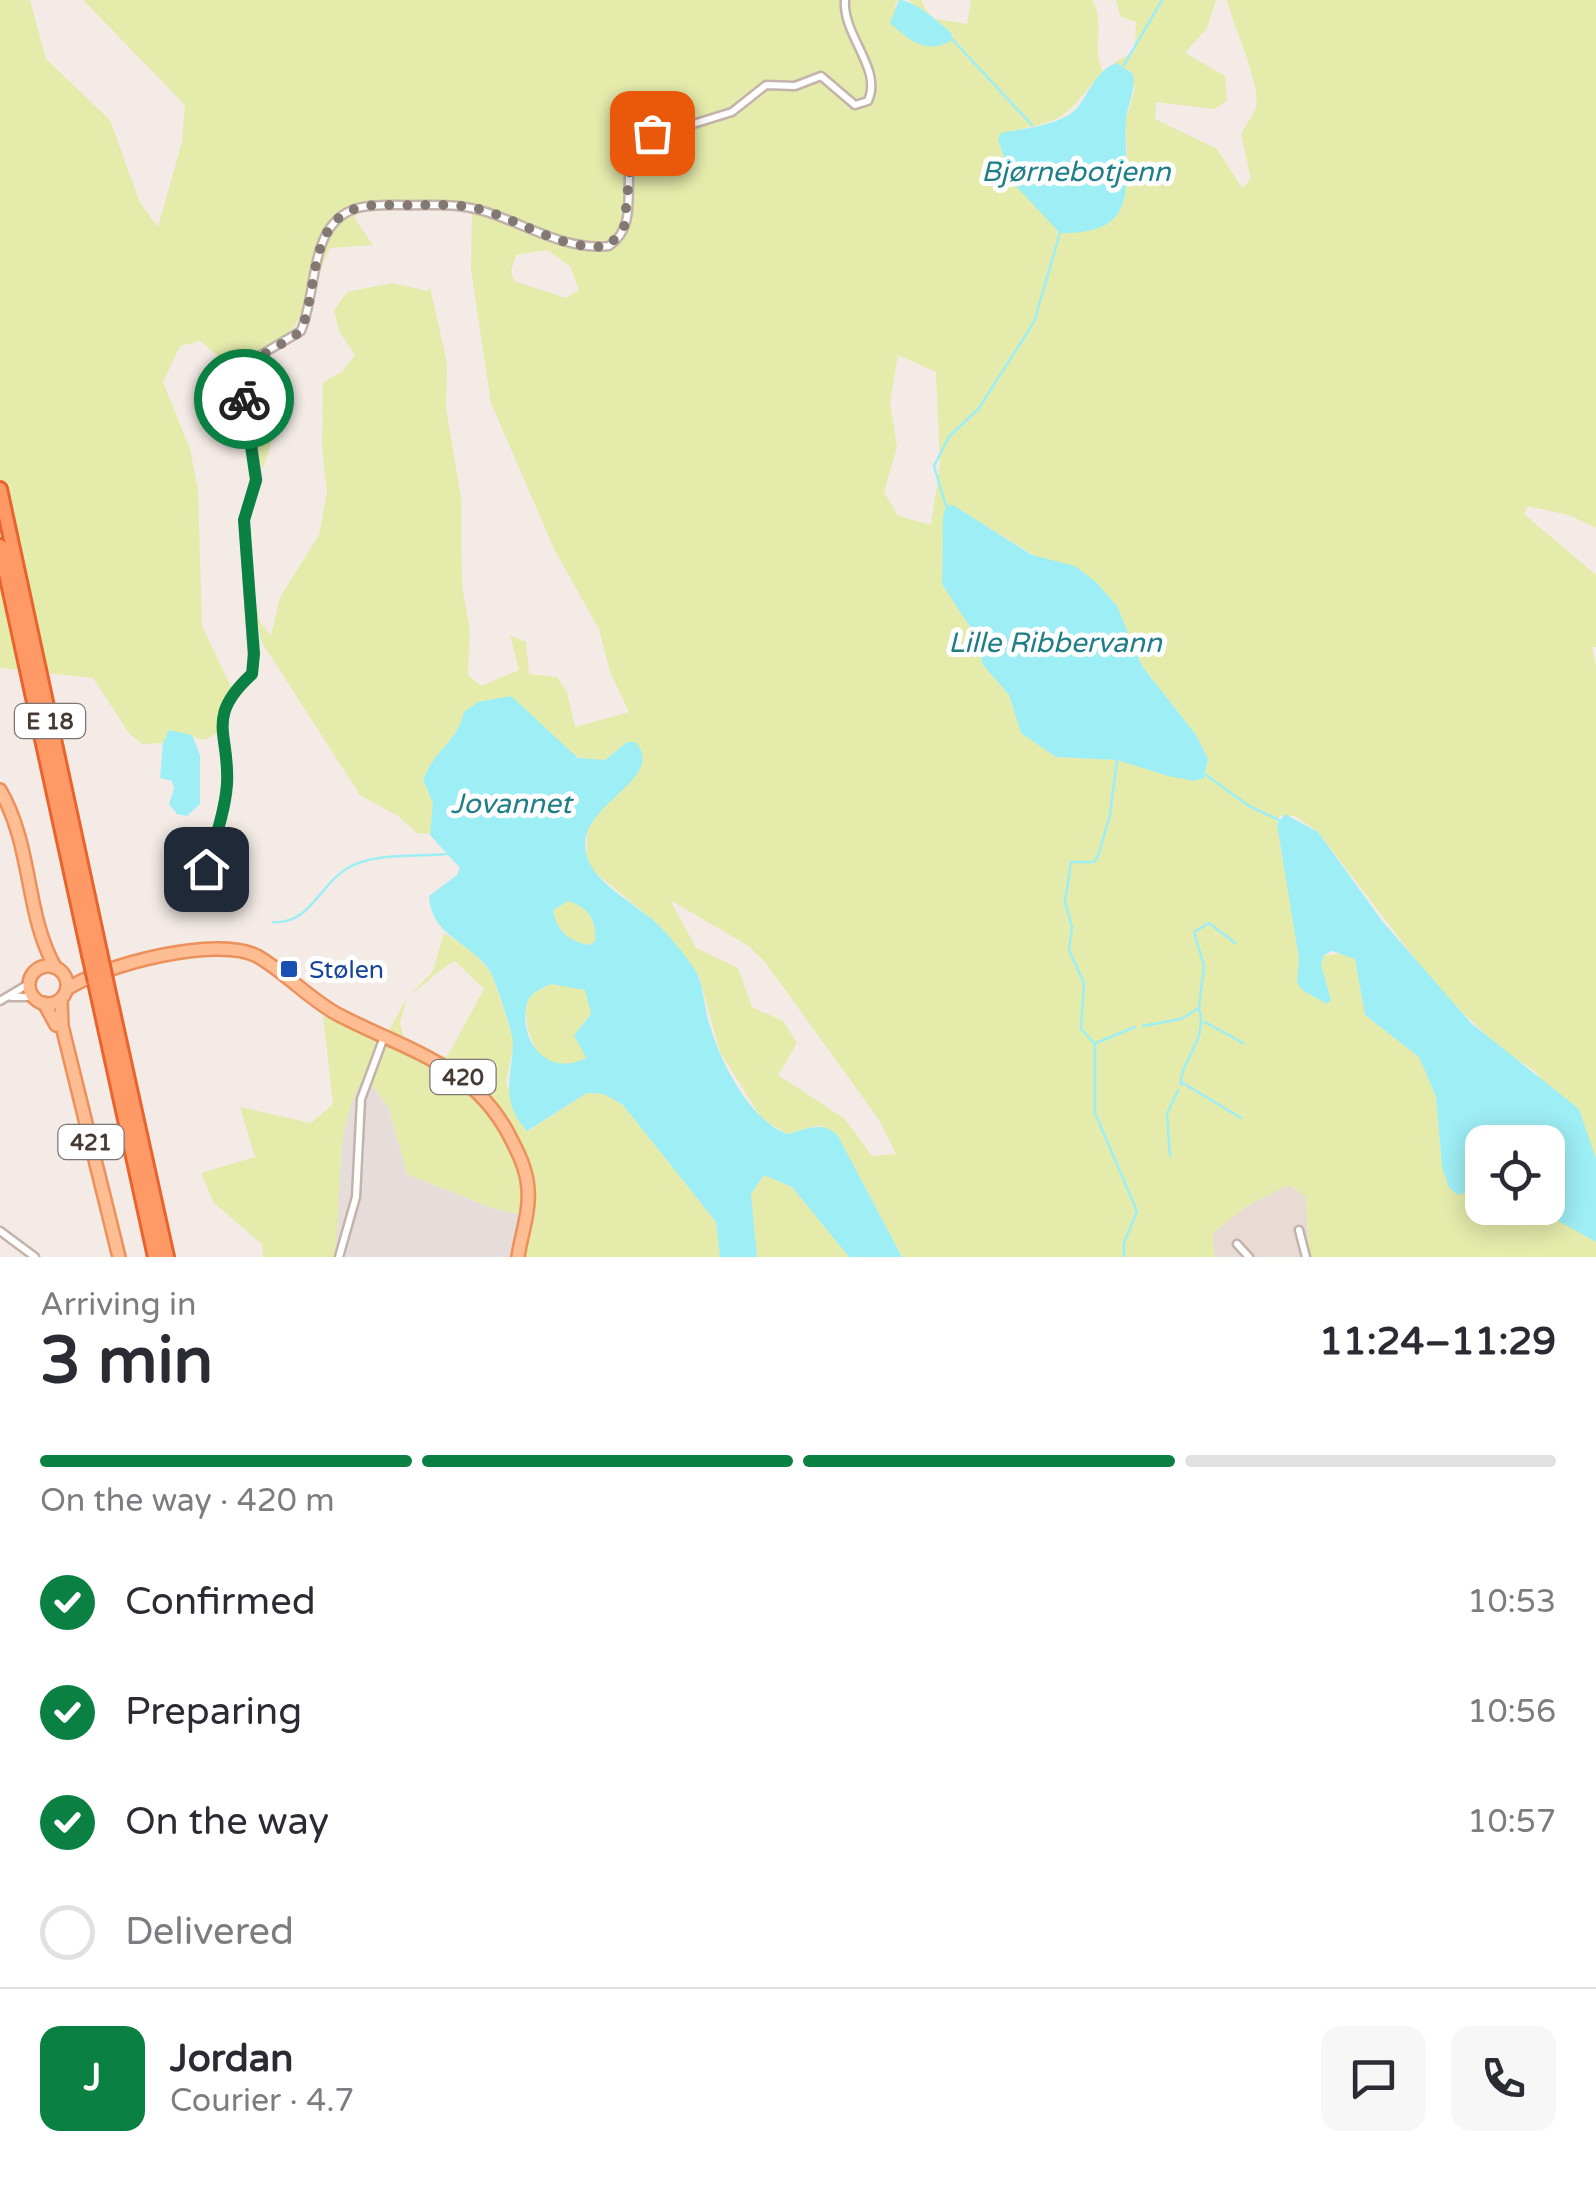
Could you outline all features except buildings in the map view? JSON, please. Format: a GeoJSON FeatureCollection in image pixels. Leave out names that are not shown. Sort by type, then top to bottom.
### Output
{"type":"FeatureCollection","features":[{"type":"Feature","properties":{"kind":"highway","name":"E 18"},"geometry":{"type":"LineString","coordinates":[[0,490],[155,1257]]}},
{"type":"Feature","properties":{"kind":"highway","name":"E 18"},"geometry":{"type":"LineString","coordinates":[[0,546],[95,954]]}},
{"type":"Feature","properties":{"kind":"highway","name":"E 18"},"geometry":{"type":"LineString","coordinates":[[98,979],[167,1257]]}},
{"type":"Feature","properties":{"kind":"main road","name":"421"},"geometry":{"type":"LineString","coordinates":[[0,790],[28,862],[41,936],[59,970],[64,994],[62,1026],[117,1257]]}},
{"type":"Feature","properties":{"kind":"main road","name":"421"},"geometry":{"type":"LineString","coordinates":[[41,936],[33,977],[39,1000],[57,1028],[117,1257]]}},
{"type":"Feature","properties":{"kind":"main road","name":"420"},"geometry":{"type":"LineString","coordinates":[[64,994],[98,979],[207,948],[238,950],[262,960],[310,998],[472,1083],[499,1116],[528,1181],[518,1257]]}},
{"type":"Feature","properties":{"kind":"main road"},"geometry":{"type":"LineString","coordinates":[[33,977],[59,970]]}},
{"type":"Feature","properties":{"kind":"main road","name":"420"},"geometry":{"type":"LineString","coordinates":[[59,970],[98,979]]}},
{"type":"Feature","properties":{"kind":"main road"},"geometry":{"type":"LineString","coordinates":[[39,1000],[64,994]]}},
{"type":"Feature","properties":{"kind":"street"},"geometry":{"type":"LineString","coordinates":[[206,869],[226,789],[220,740],[225,710],[233,692],[252,674],[254,654],[244,520],[256,480],[242,383],[252,360],[301,331],[316,282],[321,242],[332,224],[366,204],[437,202],[486,211],[580,245],[609,246],[624,228],[630,160],[638,141],[738,109],[752,92],[766,85],[795,86],[820,76],[855,106],[862,107],[868,101],[872,82],[846,27],[845,0]]}},
{"type":"Feature","properties":{"kind":"street"},"geometry":{"type":"LineString","coordinates":[[0,1002],[33,977]]}},
{"type":"Feature","properties":{"kind":"street"},"geometry":{"type":"LineString","coordinates":[[10,997],[39,1000]]}},
{"type":"Feature","properties":{"kind":"street"},"geometry":{"type":"LineString","coordinates":[[339,1257],[356,1196],[360,1100],[384,1037]]}},
{"type":"Feature","properties":{"kind":"street"},"geometry":{"type":"LineString","coordinates":[[1299,1230],[1306,1257]]}},
{"type":"Feature","properties":{"kind":"street"},"geometry":{"type":"LineString","coordinates":[[0,1231],[35,1257]]}},
{"type":"Feature","properties":{"kind":"street"},"geometry":{"type":"LineString","coordinates":[[1237,1244],[1249,1257]]}},
{"type":"Feature","properties":{"kind":"shaded area"},"geometry":{"type":"Polygon","coordinates":[[[365,1076],[389,1108],[407,1174],[492,1208],[523,1215],[525,1257],[334,1257],[342,1142],[352,1097],[365,1076]]]}},
{"type":"Feature","properties":{"kind":"shaded area"},"geometry":{"type":"Polygon","coordinates":[[[1288,1184],[1306,1195],[1309,1257],[1214,1257],[1212,1233],[1248,1205],[1288,1184]]]}},
{"type":"Feature","properties":{"kind":"green space"},"geometry":{"type":"Polygon","coordinates":[[[0,0],[30,0],[46,59],[110,120],[140,203],[158,227],[182,142],[185,105],[83,0],[899,0],[894,6],[951,41],[952,34],[932,18],[967,24],[971,0],[1092,0],[1098,17],[1098,54],[1103,71],[1062,116],[1002,133],[998,140],[1013,183],[1032,201],[1127,185],[1126,120],[1135,87],[1114,63],[1135,51],[1136,22],[1120,16],[1116,0],[1216,0],[1207,28],[1185,53],[1225,76],[1227,101],[1214,109],[1156,102],[1155,119],[1217,149],[1242,188],[1251,179],[1241,134],[1255,109],[1256,96],[1227,0],[1596,0],[1596,528],[1569,515],[1527,506],[1524,514],[1596,575],[1596,647],[1592,647],[1596,666],[1596,1159],[1536,1072],[1498,1046],[1439,990],[1318,832],[1295,816],[1280,816],[1277,824],[1299,959],[1297,982],[1327,1004],[1331,1000],[1321,965],[1324,955],[1348,953],[1355,959],[1365,1015],[1419,1057],[1436,1097],[1442,1167],[1465,1192],[1465,1225],[1565,1224],[1596,1242],[1596,1257],[1309,1257],[1306,1196],[1288,1185],[1248,1205],[1213,1233],[1214,1257],[902,1257],[838,1136],[819,1125],[788,1134],[762,1119],[720,1052],[699,976],[654,921],[591,869],[586,856],[588,824],[635,743],[627,742],[605,760],[589,761],[464,712],[423,780],[433,803],[430,834],[417,833],[398,816],[360,795],[261,641],[254,596],[260,622],[271,636],[280,597],[319,535],[327,492],[322,448],[323,382],[343,371],[355,355],[339,331],[334,310],[347,292],[392,283],[428,291],[430,287],[447,363],[446,408],[461,497],[462,586],[470,630],[468,675],[481,686],[519,670],[510,635],[526,642],[529,674],[557,677],[567,692],[575,727],[629,712],[610,672],[599,629],[555,551],[491,403],[471,270],[472,210],[442,202],[357,208],[355,219],[373,245],[330,248],[295,326],[256,364],[273,415],[272,439],[263,468],[223,360],[200,341],[180,346],[163,382],[190,449],[198,489],[202,626],[231,687],[222,731],[204,740],[170,730],[163,743],[142,744],[129,733],[93,678],[0,668],[0,0]],[[547,250],[516,255],[511,271],[514,281],[566,298],[579,290],[570,266],[547,250]],[[898,355],[890,402],[897,447],[884,492],[898,516],[931,525],[940,465],[936,372],[898,355]],[[952,505],[943,516],[942,584],[974,633],[983,665],[1009,695],[1021,733],[1056,757],[1117,760],[1204,778],[1208,759],[1196,735],[1142,666],[1117,606],[952,505]],[[670,900],[696,948],[738,968],[752,1007],[783,1021],[797,1043],[778,1075],[845,1119],[872,1156],[896,1154],[880,1121],[765,962],[747,945],[670,900]]]}},
{"type":"Feature","properties":{"kind":"green space"},"geometry":{"type":"Polygon","coordinates":[[[909,0],[921,0],[931,18],[909,0]]]}},
{"type":"Feature","properties":{"kind":"green space"},"geometry":{"type":"Polygon","coordinates":[[[568,901],[586,911],[593,921],[595,941],[590,945],[570,938],[558,924],[553,910],[568,901]]]}},
{"type":"Feature","properties":{"kind":"green space"},"geometry":{"type":"Polygon","coordinates":[[[444,933],[472,951],[492,974],[514,1041],[506,1083],[528,1131],[587,1093],[604,1094],[623,1105],[716,1222],[720,1257],[525,1257],[523,1215],[492,1208],[407,1174],[389,1108],[365,1076],[354,1096],[343,1140],[334,1257],[263,1257],[262,1244],[214,1203],[201,1173],[255,1157],[240,1107],[311,1123],[333,1104],[323,1016],[385,1037],[407,998],[400,1023],[405,1043],[447,1057],[484,989],[455,961],[411,994],[433,971],[444,933]]]}},
{"type":"Feature","properties":{"kind":"green space"},"geometry":{"type":"Polygon","coordinates":[[[551,984],[586,990],[591,1014],[577,1031],[586,1058],[562,1066],[541,1057],[526,1020],[530,997],[551,984]]]}},
{"type":"Feature","properties":{"kind":"green space"},"geometry":{"type":"Polygon","coordinates":[[[764,1175],[792,1187],[849,1257],[757,1257],[751,1194],[764,1175]]]}},
{"type":"Feature","properties":{"kind":"water"},"geometry":{"type":"Polygon","coordinates":[[[899,0],[934,18],[952,34],[951,41],[925,46],[904,35],[890,23],[899,0]]]}},
{"type":"Feature","properties":{"kind":"water","name":"Bjørnebotjenn"},"geometry":{"type":"Polygon","coordinates":[[[1117,63],[1133,74],[1134,80],[1126,121],[1124,200],[1106,224],[1087,231],[1060,233],[1013,183],[998,140],[1001,133],[1041,126],[1069,115],[1098,76],[1117,63]]]}},
{"type":"Feature","properties":{"kind":"water","name":"Lille Ribbervann"},"geometry":{"type":"Polygon","coordinates":[[[953,505],[1032,555],[1075,566],[1096,582],[1117,606],[1142,666],[1196,735],[1208,759],[1204,778],[1194,781],[1168,776],[1117,760],[1056,757],[1021,733],[1009,695],[983,665],[974,633],[942,584],[943,516],[946,506],[953,505]]]}},
{"type":"Feature","properties":{"kind":"water","name":"Jovannet"},"geometry":{"type":"Polygon","coordinates":[[[511,696],[578,758],[605,760],[627,742],[635,742],[642,755],[641,767],[588,830],[585,845],[593,869],[660,926],[694,968],[721,1057],[761,1117],[788,1134],[821,1127],[838,1136],[902,1257],[849,1257],[792,1187],[764,1175],[751,1194],[757,1257],[720,1257],[716,1222],[623,1105],[604,1094],[587,1093],[527,1131],[510,1100],[513,1039],[490,971],[436,921],[429,896],[457,875],[460,868],[430,835],[433,803],[423,780],[464,712],[478,702],[511,696]],[[568,901],[553,910],[561,930],[590,945],[595,941],[593,921],[581,907],[568,901]],[[551,984],[528,1000],[525,1017],[531,1042],[538,1052],[559,1063],[586,1058],[574,1035],[591,1014],[585,990],[551,984]]]}},
{"type":"Feature","properties":{"kind":"water"},"geometry":{"type":"Polygon","coordinates":[[[169,730],[192,735],[200,755],[200,804],[187,816],[177,814],[169,804],[174,789],[172,781],[160,778],[163,743],[169,730]]]}},
{"type":"Feature","properties":{"kind":"water"},"geometry":{"type":"Polygon","coordinates":[[[1285,814],[1318,832],[1383,922],[1471,1023],[1579,1109],[1596,1159],[1596,1242],[1565,1225],[1565,1125],[1465,1125],[1465,1193],[1458,1195],[1449,1188],[1442,1167],[1436,1097],[1419,1057],[1365,1015],[1355,959],[1332,951],[1324,955],[1321,965],[1331,1000],[1327,1004],[1302,990],[1297,982],[1299,959],[1277,824],[1285,814]]]}},
{"type":"Feature","properties":{"kind":"waterway"},"geometry":{"type":"LineString","coordinates":[[1124,65],[1162,0]]}},
{"type":"Feature","properties":{"kind":"waterway"},"geometry":{"type":"LineString","coordinates":[[951,38],[1032,125]]}},
{"type":"Feature","properties":{"kind":"waterway"},"geometry":{"type":"LineString","coordinates":[[946,506],[934,466],[949,437],[979,408],[1034,322],[1060,233]]}},
{"type":"Feature","properties":{"kind":"waterway"},"geometry":{"type":"LineString","coordinates":[[1117,760],[1110,815],[1098,856],[1094,862],[1071,862],[1065,902],[1072,927],[1069,950],[1084,983],[1081,1029],[1095,1044],[1095,1113],[1137,1211],[1124,1243],[1124,1257]]}},
{"type":"Feature","properties":{"kind":"waterway"},"geometry":{"type":"LineString","coordinates":[[1206,775],[1249,806],[1279,820]]}},
{"type":"Feature","properties":{"kind":"waterway"},"geometry":{"type":"LineString","coordinates":[[273,922],[305,911],[337,876],[357,864],[381,858],[447,854]]}},
{"type":"Feature","properties":{"kind":"waterway"},"geometry":{"type":"LineString","coordinates":[[1143,1026],[1181,1019],[1199,1008],[1204,966],[1194,932],[1209,923],[1235,943]]}},
{"type":"Feature","properties":{"kind":"waterway"},"geometry":{"type":"LineString","coordinates":[[1181,1085],[1184,1067],[1200,1030],[1199,1008]]}},
{"type":"Feature","properties":{"kind":"waterway"},"geometry":{"type":"LineString","coordinates":[[1205,1022],[1243,1043]]}},
{"type":"Feature","properties":{"kind":"waterway"},"geometry":{"type":"LineString","coordinates":[[1096,1043],[1135,1027]]}},
{"type":"Feature","properties":{"kind":"waterway"},"geometry":{"type":"LineString","coordinates":[[1183,1083],[1241,1118]]}},
{"type":"Feature","properties":{"kind":"waterway"},"geometry":{"type":"LineString","coordinates":[[1170,1156],[1167,1114],[1178,1090]]}},
{"type":"Feature","properties":{"kind":"way so far"},"geometry":{"type":"LineString","coordinates":[[244,399],[242,383],[252,360],[301,331],[316,282],[321,242],[332,224],[350,211],[366,204],[454,204],[486,211],[580,245],[609,246],[624,228],[632,149],[652,133]]}},
{"type":"Feature","properties":{"kind":"place","name":"Stølen"},"geometry":{"type":"Point","coordinates":[289,969]}},
{"type":"Feature","properties":{"kind":"route"},"geometry":{"type":"LineString","coordinates":[[206,869],[226,789],[220,740],[225,710],[233,692],[252,674],[254,654],[244,520],[256,480],[244,399]]}}]}
